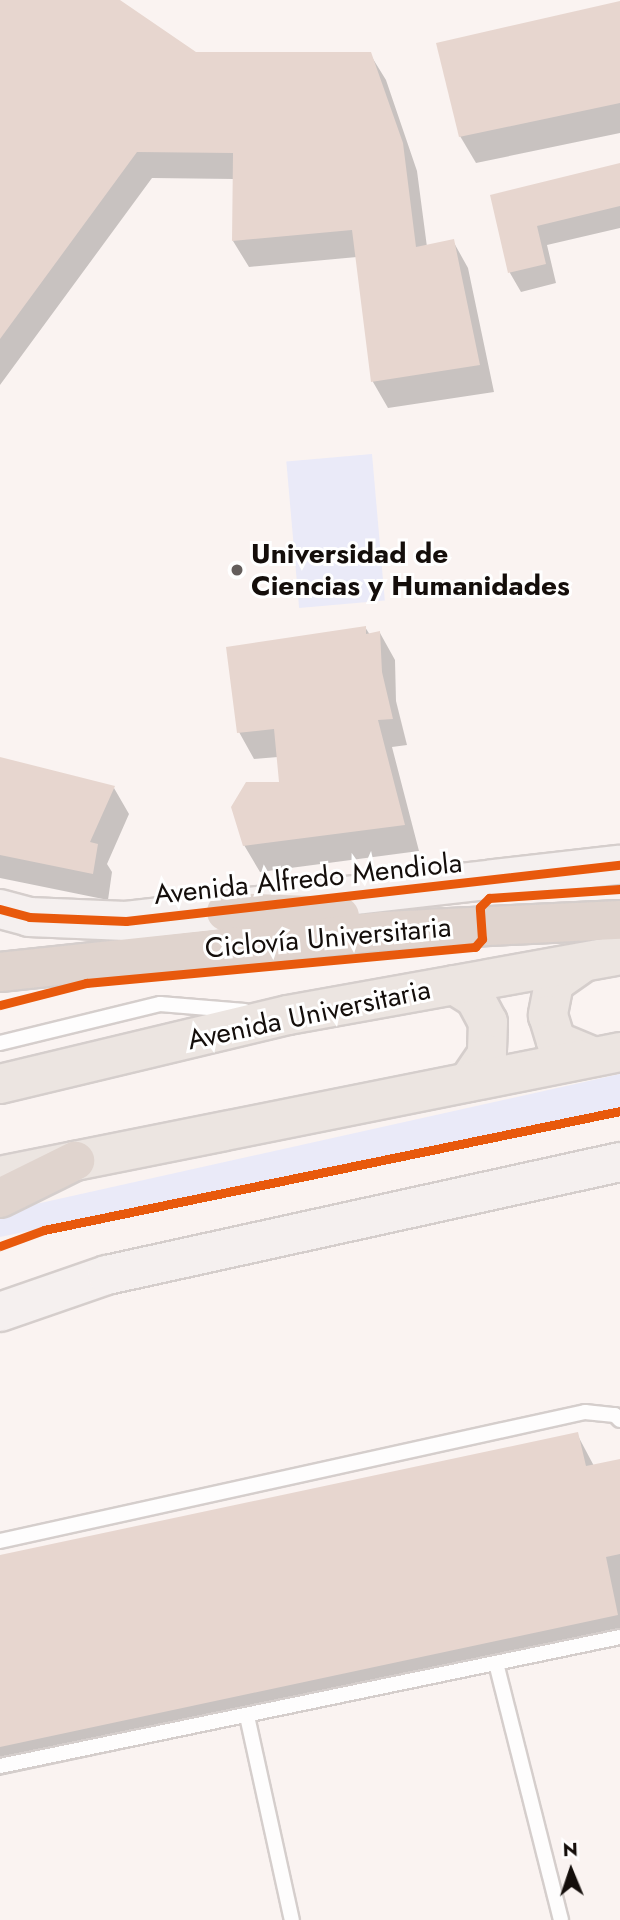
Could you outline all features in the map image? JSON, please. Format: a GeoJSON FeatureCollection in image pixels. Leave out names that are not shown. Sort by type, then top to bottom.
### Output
{"type":"FeatureCollection","features":[{"type":"Feature","properties":{"kind":"highway"},"geometry":{"type":"LineString","coordinates":[[226,912],[377,918],[457,928]]}},
{"type":"Feature","properties":{"kind":"highway"},"geometry":{"type":"LineString","coordinates":[[0,972],[457,928],[620,920]]}},
{"type":"Feature","properties":{"kind":"highway"},"geometry":{"type":"LineString","coordinates":[[0,1198],[75,1161]]}},
{"type":"Feature","properties":{"kind":"main road","name":"Avenida Alfredo Mendiola"},"geometry":{"type":"LineString","coordinates":[[0,909],[29,918],[126,921],[226,912],[620,865]]}},
{"type":"Feature","properties":{"kind":"main road","name":"Avenida Universitaria"},"geometry":{"type":"LineString","coordinates":[[0,1084],[288,1015],[602,959]]}},
{"type":"Feature","properties":{"kind":"main road"},"geometry":{"type":"LineString","coordinates":[[602,959],[554,983],[548,1014],[556,1041],[607,1054]]}},
{"type":"Feature","properties":{"kind":"main road"},"geometry":{"type":"LineString","coordinates":[[454,985],[475,998],[488,1022],[487,1054],[468,1082]]}},
{"type":"Feature","properties":{"kind":"main road"},"geometry":{"type":"LineString","coordinates":[[0,1176],[607,1054]]}},
{"type":"Feature","properties":{"kind":"main road"},"geometry":{"type":"LineString","coordinates":[[0,1312],[107,1275],[620,1162]]}},
{"type":"Feature","properties":{"kind":"lane"},"geometry":{"type":"LineString","coordinates":[[0,1043],[160,1004],[288,1015]]}},
{"type":"Feature","properties":{"kind":"lane"},"geometry":{"type":"LineString","coordinates":[[0,1541],[584,1412],[615,1415],[620,1420]]}},
{"type":"Feature","properties":{"kind":"lane"},"geometry":{"type":"LineString","coordinates":[[0,1766],[620,1637]]}},
{"type":"Feature","properties":{"kind":"lane"},"geometry":{"type":"LineString","coordinates":[[496,1663],[561,1920]]}},
{"type":"Feature","properties":{"kind":"lane"},"geometry":{"type":"LineString","coordinates":[[247,1716],[292,1920]]}},
{"type":"Feature","properties":{"kind":"shaded area"},"geometry":{"type":"Polygon","coordinates":[[[372,454],[385,600],[299,608],[286,461],[372,454]]]}},
{"type":"Feature","properties":{"kind":"shaded area"},"geometry":{"type":"Polygon","coordinates":[[[620,1074],[620,1108],[0,1237],[0,1219],[36,1204],[620,1074]]]}},
{"type":"Feature","properties":{"kind":"building"},"geometry":{"type":"Polygon","coordinates":[[[0,0],[120,0],[196,52],[371,52],[403,143],[416,247],[454,239],[480,365],[371,382],[352,230],[232,241],[233,153],[137,152],[0,339],[0,0]]]}},
{"type":"Feature","properties":{"kind":"building"},"geometry":{"type":"Polygon","coordinates":[[[620,1],[620,103],[459,137],[436,43],[620,1]]]}},
{"type":"Feature","properties":{"kind":"building"},"geometry":{"type":"Polygon","coordinates":[[[620,163],[620,206],[537,226],[546,264],[508,273],[490,195],[620,163]]]}},
{"type":"Feature","properties":{"kind":"building"},"geometry":{"type":"Polygon","coordinates":[[[366,626],[366,634],[380,631],[382,672],[393,719],[378,720],[405,825],[243,846],[231,807],[246,782],[279,782],[274,729],[237,733],[226,647],[366,626]]]}},
{"type":"Feature","properties":{"kind":"building"},"geometry":{"type":"Polygon","coordinates":[[[0,757],[115,786],[90,842],[98,844],[93,874],[0,855],[0,757]]]}},
{"type":"Feature","properties":{"kind":"building"},"geometry":{"type":"Polygon","coordinates":[[[578,1432],[586,1466],[620,1459],[620,1554],[606,1557],[618,1615],[0,1747],[0,1555],[578,1432]]]}},
{"type":"Feature","properties":{"kind":"cycle path"},"geometry":{"type":"LineString","coordinates":[[0,909],[29,917],[126,921],[620,865]]}},
{"type":"Feature","properties":{"kind":"cycle path","name":"Ciclovía Universitaria"},"geometry":{"type":"LineString","coordinates":[[0,1005],[86,983],[475,947],[482,939],[480,907],[489,898],[620,889]]}},
{"type":"Feature","properties":{"kind":"cycle path"},"geometry":{"type":"LineString","coordinates":[[0,1246],[44,1230],[620,1111]]}},
{"type":"Feature","properties":{"kind":"place","name":"Universidad de Ciencias y Humanidades"},"geometry":{"type":"Point","coordinates":[237,570]}}]}
